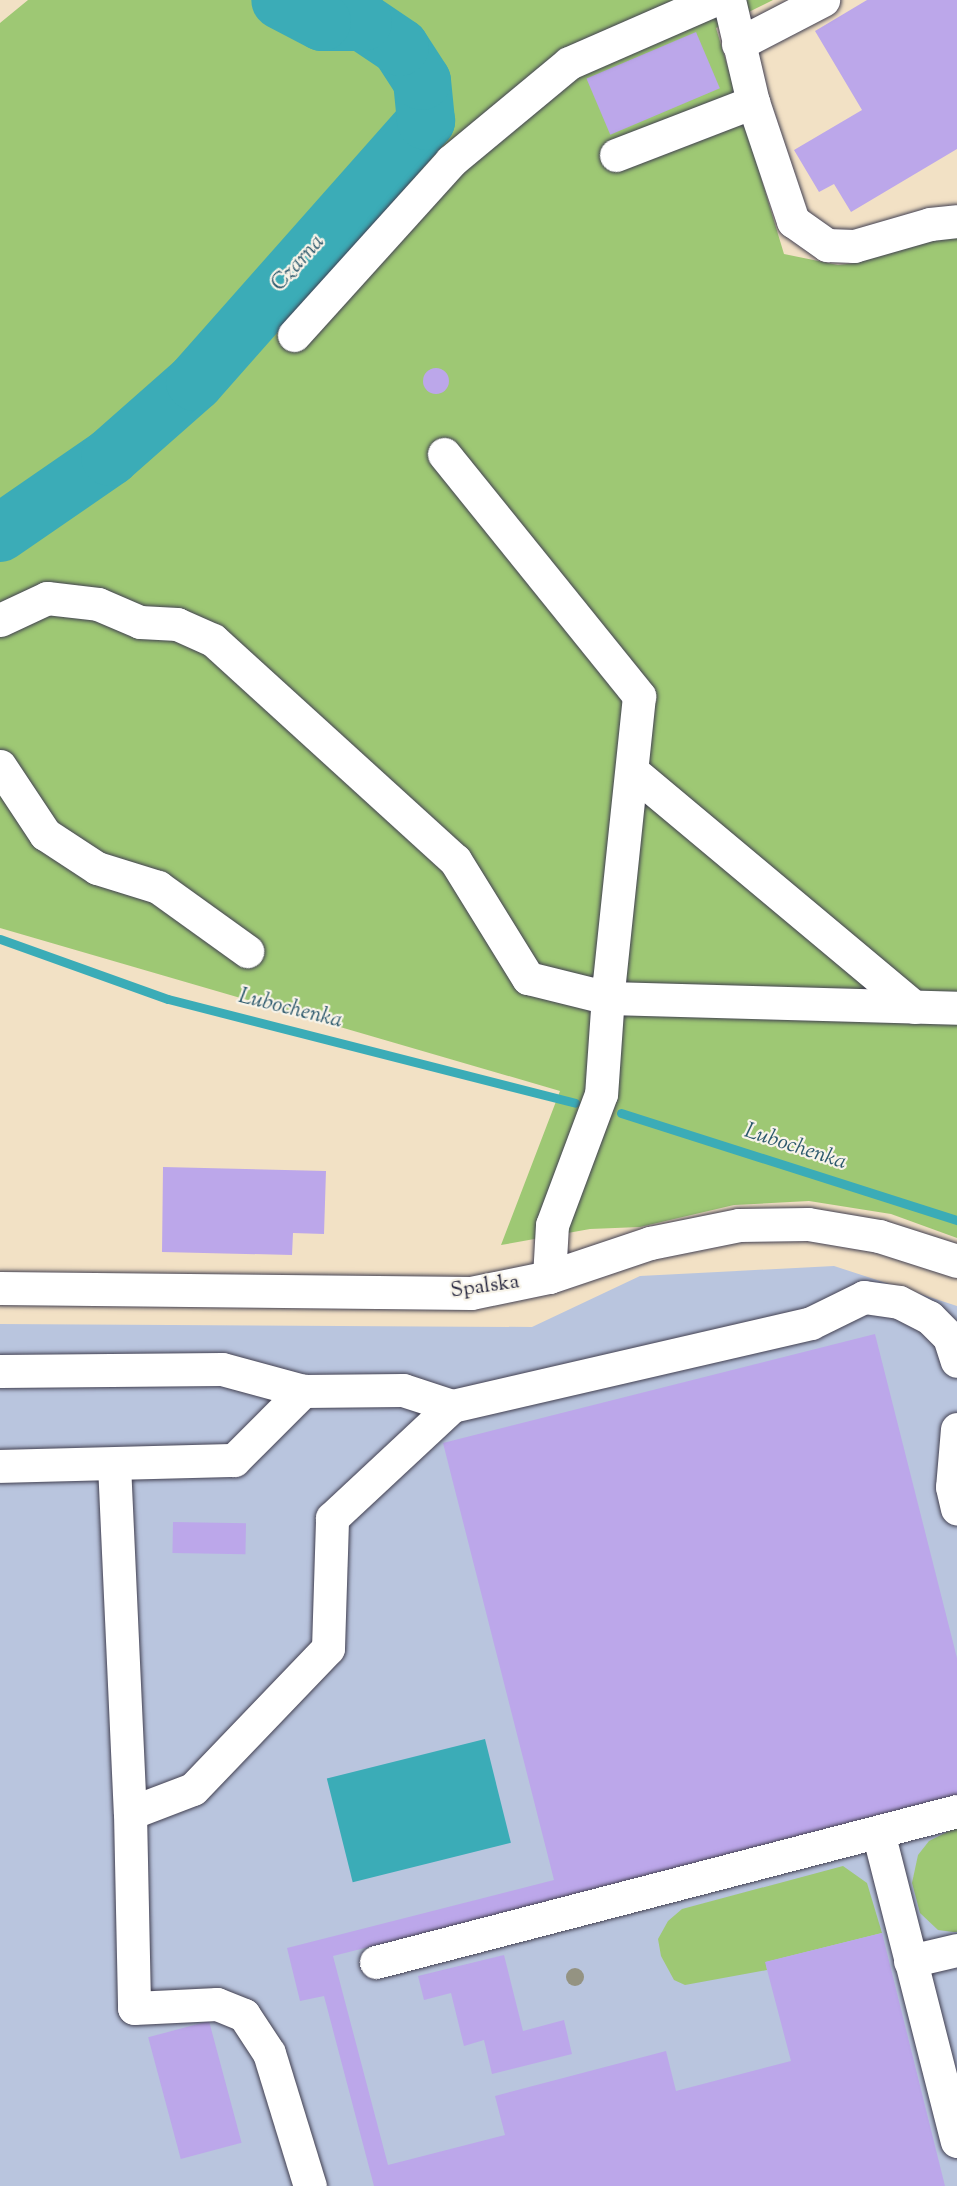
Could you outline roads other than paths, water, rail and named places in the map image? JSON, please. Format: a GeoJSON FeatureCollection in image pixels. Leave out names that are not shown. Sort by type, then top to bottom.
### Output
{"type":"FeatureCollection","features":[{"type":"Feature","properties":{"kind":"lane"},"geometry":{"type":"LineString","coordinates":[[294,335],[451,161],[568,63],[713,0]]}},
{"type":"Feature","properties":{"kind":"lane"},"geometry":{"type":"LineString","coordinates":[[729,0],[753,102],[793,221],[811,238],[827,245],[854,246],[930,224],[957,221]]}},
{"type":"Feature","properties":{"kind":"lane"},"geometry":{"type":"LineString","coordinates":[[738,44],[823,0]]}},
{"type":"Feature","properties":{"kind":"lane"},"geometry":{"type":"LineString","coordinates":[[616,155],[753,102]]}},
{"type":"Feature","properties":{"kind":"lane"},"geometry":{"type":"LineString","coordinates":[[444,454],[639,696],[609,998],[602,1094],[552,1225],[549,1278]]}},
{"type":"Feature","properties":{"kind":"lane"},"geometry":{"type":"LineString","coordinates":[[0,620],[47,598],[98,604],[140,622],[177,624],[213,640],[455,860],[528,978],[609,998],[957,1008]]}},
{"type":"Feature","properties":{"kind":"lane"},"geometry":{"type":"LineString","coordinates":[[0,766],[45,834],[97,868],[158,887],[247,951]]}},
{"type":"Feature","properties":{"kind":"lane"},"geometry":{"type":"LineString","coordinates":[[632,771],[914,1007]]}},
{"type":"Feature","properties":{"kind":"lane","name":"Spalska"},"geometry":{"type":"LineString","coordinates":[[0,1288],[471,1293],[549,1278],[650,1243],[739,1225],[820,1226],[879,1236],[957,1261]]}},
{"type":"Feature","properties":{"kind":"lane"},"geometry":{"type":"LineString","coordinates":[[130,1813],[193,1789],[328,1648],[332,1518],[452,1406],[811,1323],[864,1297],[898,1302],[929,1317],[949,1337],[957,1361]]}},
{"type":"Feature","properties":{"kind":"lane"},"geometry":{"type":"LineString","coordinates":[[0,1371],[222,1369],[303,1391],[403,1390],[452,1406]]}},
{"type":"Feature","properties":{"kind":"lane"},"geometry":{"type":"LineString","coordinates":[[0,1466],[234,1460],[303,1391]]}},
{"type":"Feature","properties":{"kind":"lane"},"geometry":{"type":"LineString","coordinates":[[957,1429],[952,1487],[957,1508]]}},
{"type":"Feature","properties":{"kind":"lane"},"geometry":{"type":"LineString","coordinates":[[114,1464],[130,1813],[134,2008],[217,2004],[244,2015],[269,2053],[310,2186]]}},
{"type":"Feature","properties":{"kind":"lane"},"geometry":{"type":"LineString","coordinates":[[376,1962],[957,1811]]}},
{"type":"Feature","properties":{"kind":"lane"},"geometry":{"type":"LineString","coordinates":[[878,1832],[957,2140]]}},
{"type":"Feature","properties":{"kind":"lane"},"geometry":{"type":"LineString","coordinates":[[910,1961],[957,1950]]}},
{"type":"Feature","properties":{"kind":"water"},"geometry":{"type":"Polygon","coordinates":[[[485,1739],[511,1843],[353,1882],[327,1778],[485,1739]]]}},
{"type":"Feature","properties":{"kind":"waterway","name":"Czarna"},"geometry":{"type":"LineString","coordinates":[[0,533],[110,457],[195,382],[426,121],[422,81],[400,47],[363,22],[322,22],[280,0]]}},
{"type":"Feature","properties":{"kind":"waterway","name":"Lubochenka"},"geometry":{"type":"LineString","coordinates":[[0,939],[168,999],[575,1103]]}},
{"type":"Feature","properties":{"kind":"waterway","name":"Lubochenka"},"geometry":{"type":"LineString","coordinates":[[621,1113],[957,1220]]}}]}
